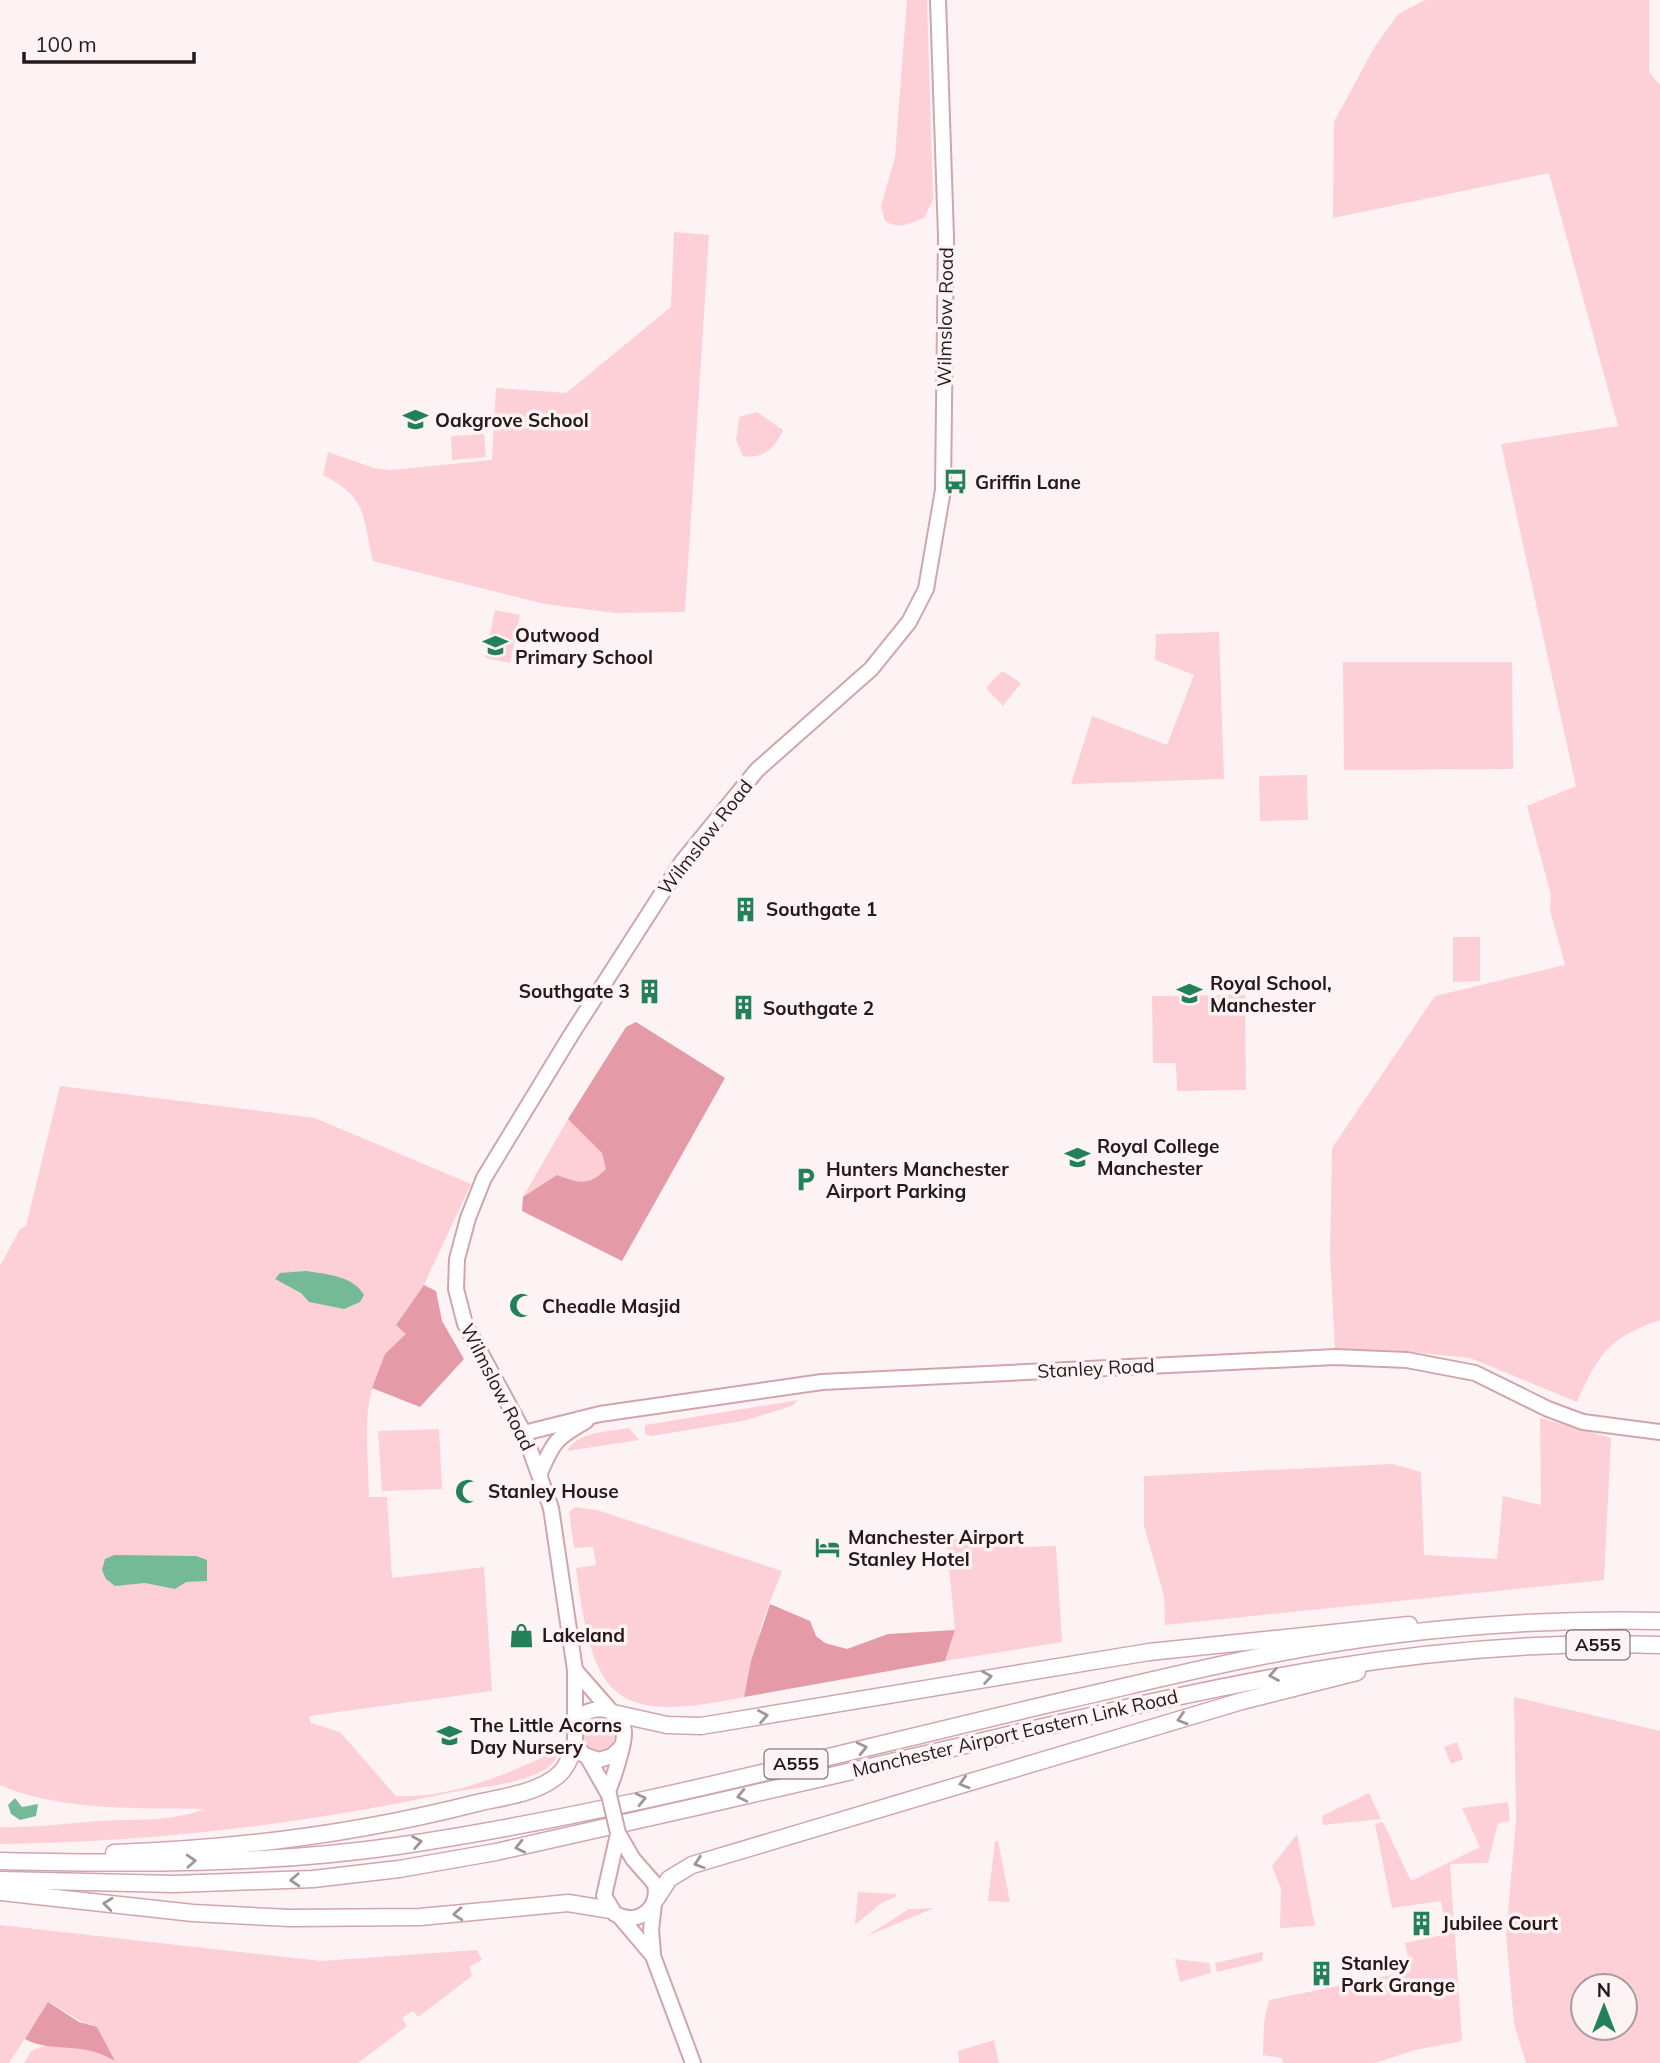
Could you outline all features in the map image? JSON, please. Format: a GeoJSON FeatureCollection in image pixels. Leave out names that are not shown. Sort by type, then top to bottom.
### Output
{"type":"FeatureCollection","features":[{"type":"Feature","properties":{"kind":"highway","name":"A555"},"geometry":{"type":"LineString","coordinates":[[611,1712],[679,1727],[701,1726],[1149,1652],[1455,1621],[1515,1618],[1586,1621]]}},
{"type":"Feature","properties":{"kind":"highway","name":"Manchester Airport Eastern Link Road"},"geometry":{"type":"LineString","coordinates":[[0,1859],[171,1862],[311,1855],[396,1846],[567,1816],[1248,1658],[1480,1626],[1660,1621]]}},
{"type":"Feature","properties":{"kind":"highway","name":"Manchester Airport Eastern Link Road"},"geometry":{"type":"LineString","coordinates":[[0,1880],[246,1883],[399,1869],[554,1840],[1254,1679],[1411,1654],[1536,1645],[1660,1645]]}},
{"type":"Feature","properties":{"kind":"highway","name":"A555"},"geometry":{"type":"LineString","coordinates":[[655,1901],[669,1879],[692,1865],[1242,1701],[1342,1675],[1536,1645]]}},
{"type":"Feature","properties":{"kind":"highway"},"geometry":{"type":"LineString","coordinates":[[0,1859],[216,1845],[398,1821],[527,1791],[550,1782],[561,1774],[575,1744]]}},
{"type":"Feature","properties":{"kind":"highway"},"geometry":{"type":"LineString","coordinates":[[0,1892],[193,1913],[290,1918],[419,1917],[579,1903],[616,1913]]}},
{"type":"Feature","properties":{"kind":"main road","name":"Wilmslow Road"},"geometry":{"type":"LineString","coordinates":[[575,1724],[575,1670],[551,1508],[524,1433],[471,1340],[458,1301],[455,1277],[459,1247],[484,1178],[571,1035],[703,833],[757,770],[878,662],[909,622],[929,579],[940,520],[943,448],[946,237],[938,0]]}},
{"type":"Feature","properties":{"kind":"main road","name":"Stanley Road"},"geometry":{"type":"LineString","coordinates":[[524,1433],[600,1414],[822,1382],[1335,1357],[1407,1360],[1475,1373],[1548,1409],[1583,1422],[1660,1432]]}},
{"type":"Feature","properties":{"kind":"main road"},"geometry":{"type":"LineString","coordinates":[[540,1473],[552,1445],[560,1436],[600,1414]]}},
{"type":"Feature","properties":{"kind":"main road"},"geometry":{"type":"LineString","coordinates":[[575,1670],[623,1725],[621,1747],[609,1793]]}},
{"type":"Feature","properties":{"kind":"main road"},"geometry":{"type":"LineString","coordinates":[[611,1712],[589,1710],[575,1724],[575,1744],[588,1758],[609,1793],[618,1834],[633,1859],[655,1884],[651,1930],[653,1956],[693,2063]]}},
{"type":"Feature","properties":{"kind":"main road"},"geometry":{"type":"LineString","coordinates":[[588,1758],[606,1759],[621,1747]]}},
{"type":"Feature","properties":{"kind":"main road"},"geometry":{"type":"LineString","coordinates":[[618,1834],[604,1896],[653,1956]]}},
{"type":"Feature","properties":{"kind":"main road"},"geometry":{"type":"LineString","coordinates":[[608,1879],[626,1867],[646,1872]]}},
{"type":"Feature","properties":{"kind":"main road"},"geometry":{"type":"LineString","coordinates":[[616,1913],[637,1918],[648,1912],[655,1901]]}},
{"type":"Feature","properties":{"kind":"shaded area"},"geometry":{"type":"Polygon","coordinates":[[[907,0],[927,0],[933,200],[924,218],[900,225],[885,221],[881,206],[895,157],[907,0]]]}},
{"type":"Feature","properties":{"kind":"shaded area"},"geometry":{"type":"Polygon","coordinates":[[[1425,0],[1649,0],[1649,72],[1660,85],[1660,1320],[1628,1334],[1607,1350],[1592,1371],[1577,1402],[1470,1358],[1391,1350],[1335,1349],[1330,1254],[1332,1148],[1435,996],[1565,965],[1550,910],[1551,895],[1527,806],[1576,786],[1501,444],[1618,426],[1549,173],[1333,218],[1334,122],[1374,48],[1398,14],[1425,0]]]}},
{"type":"Feature","properties":{"kind":"shaded area"},"geometry":{"type":"Polygon","coordinates":[[[674,232],[709,235],[685,612],[615,613],[545,604],[373,561],[361,509],[356,500],[338,483],[323,475],[328,452],[374,468],[391,470],[492,460],[496,388],[566,393],[671,307],[674,232]]]}},
{"type":"Feature","properties":{"kind":"shaded area"},"geometry":{"type":"Polygon","coordinates":[[[757,412],[783,430],[768,451],[757,456],[743,456],[736,440],[739,417],[757,412]]]}},
{"type":"Feature","properties":{"kind":"shaded area"},"geometry":{"type":"Polygon","coordinates":[[[484,434],[486,457],[452,460],[451,436],[484,434]]]}},
{"type":"Feature","properties":{"kind":"shaded area"},"geometry":{"type":"Polygon","coordinates":[[[495,610],[520,615],[510,663],[485,658],[495,610]]]}},
{"type":"Feature","properties":{"kind":"shaded area"},"geometry":{"type":"Polygon","coordinates":[[[1219,632],[1224,779],[1071,784],[1092,716],[1167,745],[1194,675],[1155,660],[1156,634],[1219,632]]]}},
{"type":"Feature","properties":{"kind":"shaded area"},"geometry":{"type":"Polygon","coordinates":[[[1343,662],[1512,662],[1513,769],[1344,770],[1343,662]]]}},
{"type":"Feature","properties":{"kind":"shaded area"},"geometry":{"type":"Polygon","coordinates":[[[1002,671],[1021,683],[1003,706],[986,688],[1002,671]]]}},
{"type":"Feature","properties":{"kind":"shaded area"},"geometry":{"type":"Polygon","coordinates":[[[1307,775],[1308,820],[1260,821],[1259,776],[1307,775]]]}},
{"type":"Feature","properties":{"kind":"shaded area"},"geometry":{"type":"Polygon","coordinates":[[[1453,937],[1480,937],[1480,981],[1453,982],[1453,937]]]}},
{"type":"Feature","properties":{"kind":"shaded area"},"geometry":{"type":"Polygon","coordinates":[[[1245,995],[1246,1090],[1177,1091],[1176,1063],[1153,1063],[1152,996],[1245,995]]]}},
{"type":"Feature","properties":{"kind":"shaded area"},"geometry":{"type":"Polygon","coordinates":[[[636,1022],[725,1078],[622,1261],[522,1211],[523,1197],[557,1175],[583,1182],[594,1179],[606,1169],[602,1153],[568,1119],[626,1027],[636,1022]]]}},
{"type":"Feature","properties":{"kind":"shaded area"},"geometry":{"type":"Polygon","coordinates":[[[60,1086],[315,1118],[471,1184],[422,1289],[397,1324],[407,1334],[390,1353],[372,1390],[367,1430],[369,1497],[387,1497],[392,1578],[484,1567],[492,1691],[309,1716],[311,1723],[340,1732],[396,1796],[437,1793],[496,1777],[552,1753],[556,1740],[560,1742],[558,1754],[546,1769],[524,1779],[498,1785],[281,1823],[113,1840],[0,1844],[0,1827],[165,1818],[204,1809],[73,1804],[47,1800],[0,1785],[0,1266],[20,1229],[26,1226],[60,1086]]]}},
{"type":"Feature","properties":{"kind":"shaded area"},"geometry":{"type":"Polygon","coordinates":[[[568,1119],[622,1152],[577,1222],[523,1197],[568,1119]]]}},
{"type":"Feature","properties":{"kind":"shaded area"},"geometry":{"type":"Polygon","coordinates":[[[306,1271],[346,1280],[364,1295],[360,1302],[344,1309],[309,1302],[301,1293],[275,1279],[280,1273],[306,1271]]]}},
{"type":"Feature","properties":{"kind":"shaded area"},"geometry":{"type":"Polygon","coordinates":[[[424,1285],[436,1291],[442,1321],[464,1359],[420,1407],[372,1388],[385,1354],[406,1334],[396,1325],[424,1285]]]}},
{"type":"Feature","properties":{"kind":"shaded area"},"geometry":{"type":"Polygon","coordinates":[[[798,1400],[792,1406],[743,1421],[652,1436],[645,1434],[645,1425],[798,1400]]]}},
{"type":"Feature","properties":{"kind":"shaded area"},"geometry":{"type":"Polygon","coordinates":[[[1540,1418],[1611,1438],[1604,1580],[1165,1625],[1164,1596],[1144,1526],[1144,1476],[1393,1464],[1421,1472],[1424,1555],[1497,1559],[1503,1496],[1541,1505],[1540,1418]]]}},
{"type":"Feature","properties":{"kind":"shaded area"},"geometry":{"type":"Polygon","coordinates":[[[629,1428],[639,1440],[567,1451],[572,1444],[586,1436],[629,1428]]]}},
{"type":"Feature","properties":{"kind":"shaded area"},"geometry":{"type":"Polygon","coordinates":[[[439,1429],[442,1489],[382,1491],[378,1431],[439,1429]]]}},
{"type":"Feature","properties":{"kind":"shaded area"},"geometry":{"type":"Polygon","coordinates":[[[575,1507],[597,1510],[782,1571],[763,1620],[744,1697],[699,1705],[664,1707],[636,1703],[616,1691],[601,1673],[591,1647],[583,1612],[576,1568],[596,1565],[593,1547],[574,1548],[569,1512],[575,1507]]]}},
{"type":"Feature","properties":{"kind":"shaded area"},"geometry":{"type":"Polygon","coordinates":[[[946,1535],[1024,1547],[1056,1546],[1062,1642],[945,1661],[955,1630],[946,1535]]]}},
{"type":"Feature","properties":{"kind":"shaded area"},"geometry":{"type":"Polygon","coordinates":[[[114,1555],[196,1556],[207,1560],[207,1581],[186,1582],[175,1589],[145,1583],[115,1586],[106,1579],[102,1570],[105,1559],[114,1555]]]}},
{"type":"Feature","properties":{"kind":"shaded area"},"geometry":{"type":"Polygon","coordinates":[[[770,1604],[810,1621],[816,1636],[825,1643],[847,1649],[888,1634],[955,1630],[945,1661],[744,1697],[751,1661],[770,1604]]]}},
{"type":"Feature","properties":{"kind":"shaded area"},"geometry":{"type":"Polygon","coordinates":[[[1514,1697],[1660,1731],[1660,2063],[1526,2063],[1514,2024],[1506,1935],[1516,1821],[1514,1697]]]}},
{"type":"Feature","properties":{"kind":"shaded area"},"geometry":{"type":"Polygon","coordinates":[[[599,1718],[610,1723],[615,1734],[610,1745],[599,1750],[588,1745],[583,1734],[588,1723],[599,1718]]]}},
{"type":"Feature","properties":{"kind":"shaded area"},"geometry":{"type":"Polygon","coordinates":[[[1457,1742],[1463,1759],[1451,1764],[1444,1747],[1457,1742]]]}},
{"type":"Feature","properties":{"kind":"shaded area"},"geometry":{"type":"Polygon","coordinates":[[[1369,1793],[1381,1819],[1323,1825],[1322,1816],[1369,1793]]]}},
{"type":"Feature","properties":{"kind":"shaded area"},"geometry":{"type":"Polygon","coordinates":[[[15,1798],[22,1807],[38,1804],[36,1816],[20,1820],[11,1814],[8,1805],[15,1798]]]}},
{"type":"Feature","properties":{"kind":"shaded area"},"geometry":{"type":"Polygon","coordinates":[[[1508,1802],[1510,1821],[1498,1823],[1488,1863],[1450,1864],[1462,2041],[1415,2050],[1375,2063],[1283,2063],[1282,2058],[1263,2055],[1264,2022],[1269,2000],[1411,1971],[1405,1943],[1447,1934],[1441,1901],[1392,1908],[1375,1824],[1383,1822],[1411,1881],[1480,1847],[1462,1808],[1508,1802]]]}},
{"type":"Feature","properties":{"kind":"shaded area"},"geometry":{"type":"Polygon","coordinates":[[[1297,1834],[1315,1926],[1280,1928],[1281,1889],[1272,1866],[1297,1834]]]}},
{"type":"Feature","properties":{"kind":"shaded area"},"geometry":{"type":"Polygon","coordinates":[[[995,1841],[998,1841],[1010,1902],[988,1901],[995,1841]]]}},
{"type":"Feature","properties":{"kind":"shaded area"},"geometry":{"type":"Polygon","coordinates":[[[858,1892],[897,1896],[880,1904],[855,1925],[858,1892]]]}},
{"type":"Feature","properties":{"kind":"shaded area"},"geometry":{"type":"Polygon","coordinates":[[[934,1908],[865,1937],[909,1909],[934,1908]]]}},
{"type":"Feature","properties":{"kind":"shaded area"},"geometry":{"type":"Polygon","coordinates":[[[0,1925],[321,1961],[477,1950],[482,1960],[470,1966],[472,1976],[418,2017],[413,2011],[402,2018],[407,2026],[358,2063],[24,2063],[31,2051],[52,2045],[73,2046],[114,2060],[90,2023],[89,2026],[49,2002],[9,2063],[0,2063],[0,1925]]]}},
{"type":"Feature","properties":{"kind":"shaded area"},"geometry":{"type":"Polygon","coordinates":[[[1263,1952],[1262,1961],[1217,1972],[1215,1963],[1263,1952]]]}},
{"type":"Feature","properties":{"kind":"shaded area"},"geometry":{"type":"Polygon","coordinates":[[[1175,1959],[1209,1963],[1211,1973],[1180,1982],[1175,1959]]]}},
{"type":"Feature","properties":{"kind":"shaded area"},"geometry":{"type":"Polygon","coordinates":[[[48,2002],[79,2022],[97,2027],[115,2061],[90,2051],[46,2046],[25,2039],[48,2002]]]}},
{"type":"Feature","properties":{"kind":"shaded area"},"geometry":{"type":"Polygon","coordinates":[[[994,2040],[999,2063],[959,2063],[958,2051],[994,2040]]]}},
{"type":"Feature","properties":{"kind":"place","name":"Oakgrove School"},"geometry":{"type":"Point","coordinates":[415,420]}},
{"type":"Feature","properties":{"kind":"place","name":"Griffin Lane"},"geometry":{"type":"Point","coordinates":[955,482]}},
{"type":"Feature","properties":{"kind":"place","name":"Outwood Primary School"},"geometry":{"type":"Point","coordinates":[495,646]}},
{"type":"Feature","properties":{"kind":"place","name":"Southgate 1"},"geometry":{"type":"Point","coordinates":[746,909]}},
{"type":"Feature","properties":{"kind":"place","name":"Southgate 3"},"geometry":{"type":"Point","coordinates":[650,991]}},
{"type":"Feature","properties":{"kind":"place","name":"Royal School, Manchester"},"geometry":{"type":"Point","coordinates":[1190,994]}},
{"type":"Feature","properties":{"kind":"place","name":"Southgate 2"},"geometry":{"type":"Point","coordinates":[743,1008]}},
{"type":"Feature","properties":{"kind":"place","name":"Royal College Manchester"},"geometry":{"type":"Point","coordinates":[1077,1157]}},
{"type":"Feature","properties":{"kind":"place","name":"Hunters Manchester Airport Parking"},"geometry":{"type":"Point","coordinates":[806,1180]}},
{"type":"Feature","properties":{"kind":"place","name":"Cheadle Masjid"},"geometry":{"type":"Point","coordinates":[522,1306]}},
{"type":"Feature","properties":{"kind":"place","name":"Stanley House"},"geometry":{"type":"Point","coordinates":[468,1491]}},
{"type":"Feature","properties":{"kind":"place","name":"Manchester Airport Stanley Hotel"},"geometry":{"type":"Point","coordinates":[828,1548]}},
{"type":"Feature","properties":{"kind":"place","name":"Lakeland"},"geometry":{"type":"Point","coordinates":[522,1635]}},
{"type":"Feature","properties":{"kind":"place","name":"The Little Acorns Day Nursery"},"geometry":{"type":"Point","coordinates":[450,1736]}},
{"type":"Feature","properties":{"kind":"place","name":"Jubilee Court"},"geometry":{"type":"Point","coordinates":[1422,1923]}},
{"type":"Feature","properties":{"kind":"place","name":"Stanley Park Grange"},"geometry":{"type":"Point","coordinates":[1321,1974]}}]}
